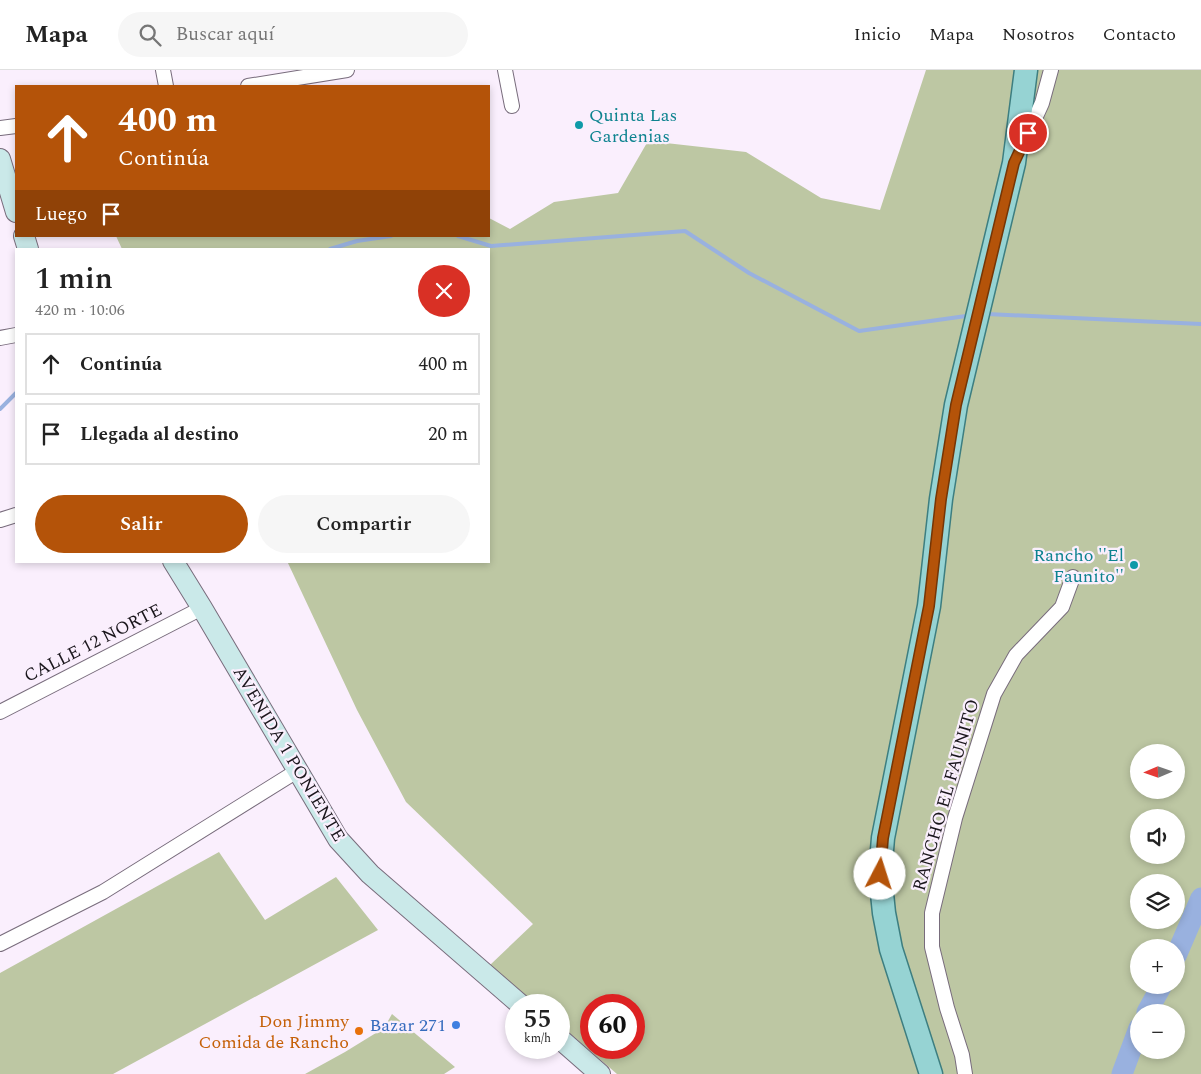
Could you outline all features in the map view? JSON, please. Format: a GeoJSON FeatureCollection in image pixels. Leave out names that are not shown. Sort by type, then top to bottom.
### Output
{"type":"FeatureCollection","features":[{"type":"Feature","properties":{"kind":"main road"},"geometry":{"type":"LineString","coordinates":[[931,1074],[891,949],[884,913],[880,874],[882,847],[929,606],[941,499],[956,405],[1014,163],[1026,70]]}},
{"type":"Feature","properties":{"kind":"street"},"geometry":{"type":"LineString","coordinates":[[163,70],[166,85]]}},
{"type":"Feature","properties":{"kind":"street"},"geometry":{"type":"LineString","coordinates":[[253,85],[329,71],[347,70]]}},
{"type":"Feature","properties":{"kind":"street"},"geometry":{"type":"LineString","coordinates":[[505,70],[512,106]]}},
{"type":"Feature","properties":{"kind":"street"},"geometry":{"type":"LineString","coordinates":[[1014,163],[1042,103],[1051,70]]}},
{"type":"Feature","properties":{"kind":"street"},"geometry":{"type":"LineString","coordinates":[[0,128],[15,126]]}},
{"type":"Feature","properties":{"kind":"street"},"geometry":{"type":"LineString","coordinates":[[0,159],[15,209]]}},
{"type":"Feature","properties":{"kind":"street"},"geometry":{"type":"LineString","coordinates":[[0,338],[15,335]]}},
{"type":"Feature","properties":{"kind":"street"},"geometry":{"type":"LineString","coordinates":[[0,520],[15,515]]}},
{"type":"Feature","properties":{"kind":"street","name":"AVENIDA 1 PONIENTE"},"geometry":{"type":"LineString","coordinates":[[174,563],[338,839],[370,874],[508,994]]}},
{"type":"Feature","properties":{"kind":"street","name":"RANCHO EL FAUNITO"},"geometry":{"type":"LineString","coordinates":[[965,1074],[962,1055],[947,1008],[932,946],[932,913],[955,818],[994,694],[1016,655],[1062,607],[1073,577]]}},
{"type":"Feature","properties":{"kind":"street","name":"CALLE 12 NORTE"},"geometry":{"type":"LineString","coordinates":[[0,712],[202,608]]}},
{"type":"Feature","properties":{"kind":"street"},"geometry":{"type":"LineString","coordinates":[[0,944],[104,892],[297,771]]}},
{"type":"Feature","properties":{"kind":"street"},"geometry":{"type":"LineString","coordinates":[[570,1048],[600,1074]]}},
{"type":"Feature","properties":{"kind":"green space"},"geometry":{"type":"Polygon","coordinates":[[[926,70],[1201,70],[1201,1074],[617,1074],[600,1059],[645,1059],[645,994],[580,994],[580,1042],[570,1033],[570,994],[524,994],[490,965],[533,924],[406,802],[357,710],[288,563],[490,563],[490,248],[122,248],[116,237],[490,237],[490,219],[510,229],[554,202],[618,193],[648,141],[746,152],[821,198],[880,210],[926,70]]]}},
{"type":"Feature","properties":{"kind":"green space"},"geometry":{"type":"Polygon","coordinates":[[[219,852],[265,920],[336,877],[378,930],[113,1074],[0,1074],[0,973],[219,852]]]}},
{"type":"Feature","properties":{"kind":"green space"},"geometry":{"type":"Polygon","coordinates":[[[392,1014],[455,1067],[444,1074],[305,1074],[384,1028],[392,1014]]]}},
{"type":"Feature","properties":{"kind":"waterway"},"geometry":{"type":"LineString","coordinates":[[461,237],[491,246],[685,231],[749,273],[859,331],[966,316]]}},
{"type":"Feature","properties":{"kind":"waterway"},"geometry":{"type":"LineString","coordinates":[[333,248],[357,241],[384,237]]}},
{"type":"Feature","properties":{"kind":"waterway"},"geometry":{"type":"LineString","coordinates":[[987,314],[1201,324]]}},
{"type":"Feature","properties":{"kind":"waterway"},"geometry":{"type":"LineString","coordinates":[[0,409],[15,394]]}},
{"type":"Feature","properties":{"kind":"waterway"},"geometry":{"type":"LineString","coordinates":[[1183,939],[1201,898]]}},
{"type":"Feature","properties":{"kind":"waterway"},"geometry":{"type":"LineString","coordinates":[[1151,1004],[1157,994]]}},
{"type":"Feature","properties":{"kind":"waterway"},"geometry":{"type":"LineString","coordinates":[[1122,1074],[1130,1052]]}},
{"type":"Feature","properties":{"kind":"place","name":"Quinta Las Gardenias"},"geometry":{"type":"Point","coordinates":[579,125]}},
{"type":"Feature","properties":{"kind":"place","name":"Rancho ''El Faunito''"},"geometry":{"type":"Point","coordinates":[1134,565]}},
{"type":"Feature","properties":{"kind":"place","name":"Bazar 271"},"geometry":{"type":"Point","coordinates":[456,1025]}},
{"type":"Feature","properties":{"kind":"place","name":"Don Jimmy Comida de Rancho"},"geometry":{"type":"Point","coordinates":[359,1031]}},
{"type":"Feature","properties":{"kind":"route"},"geometry":{"type":"LineString","coordinates":[[880,874],[883,838],[929,606],[941,499],[956,405],[1014,163],[1028,133]]}}]}
